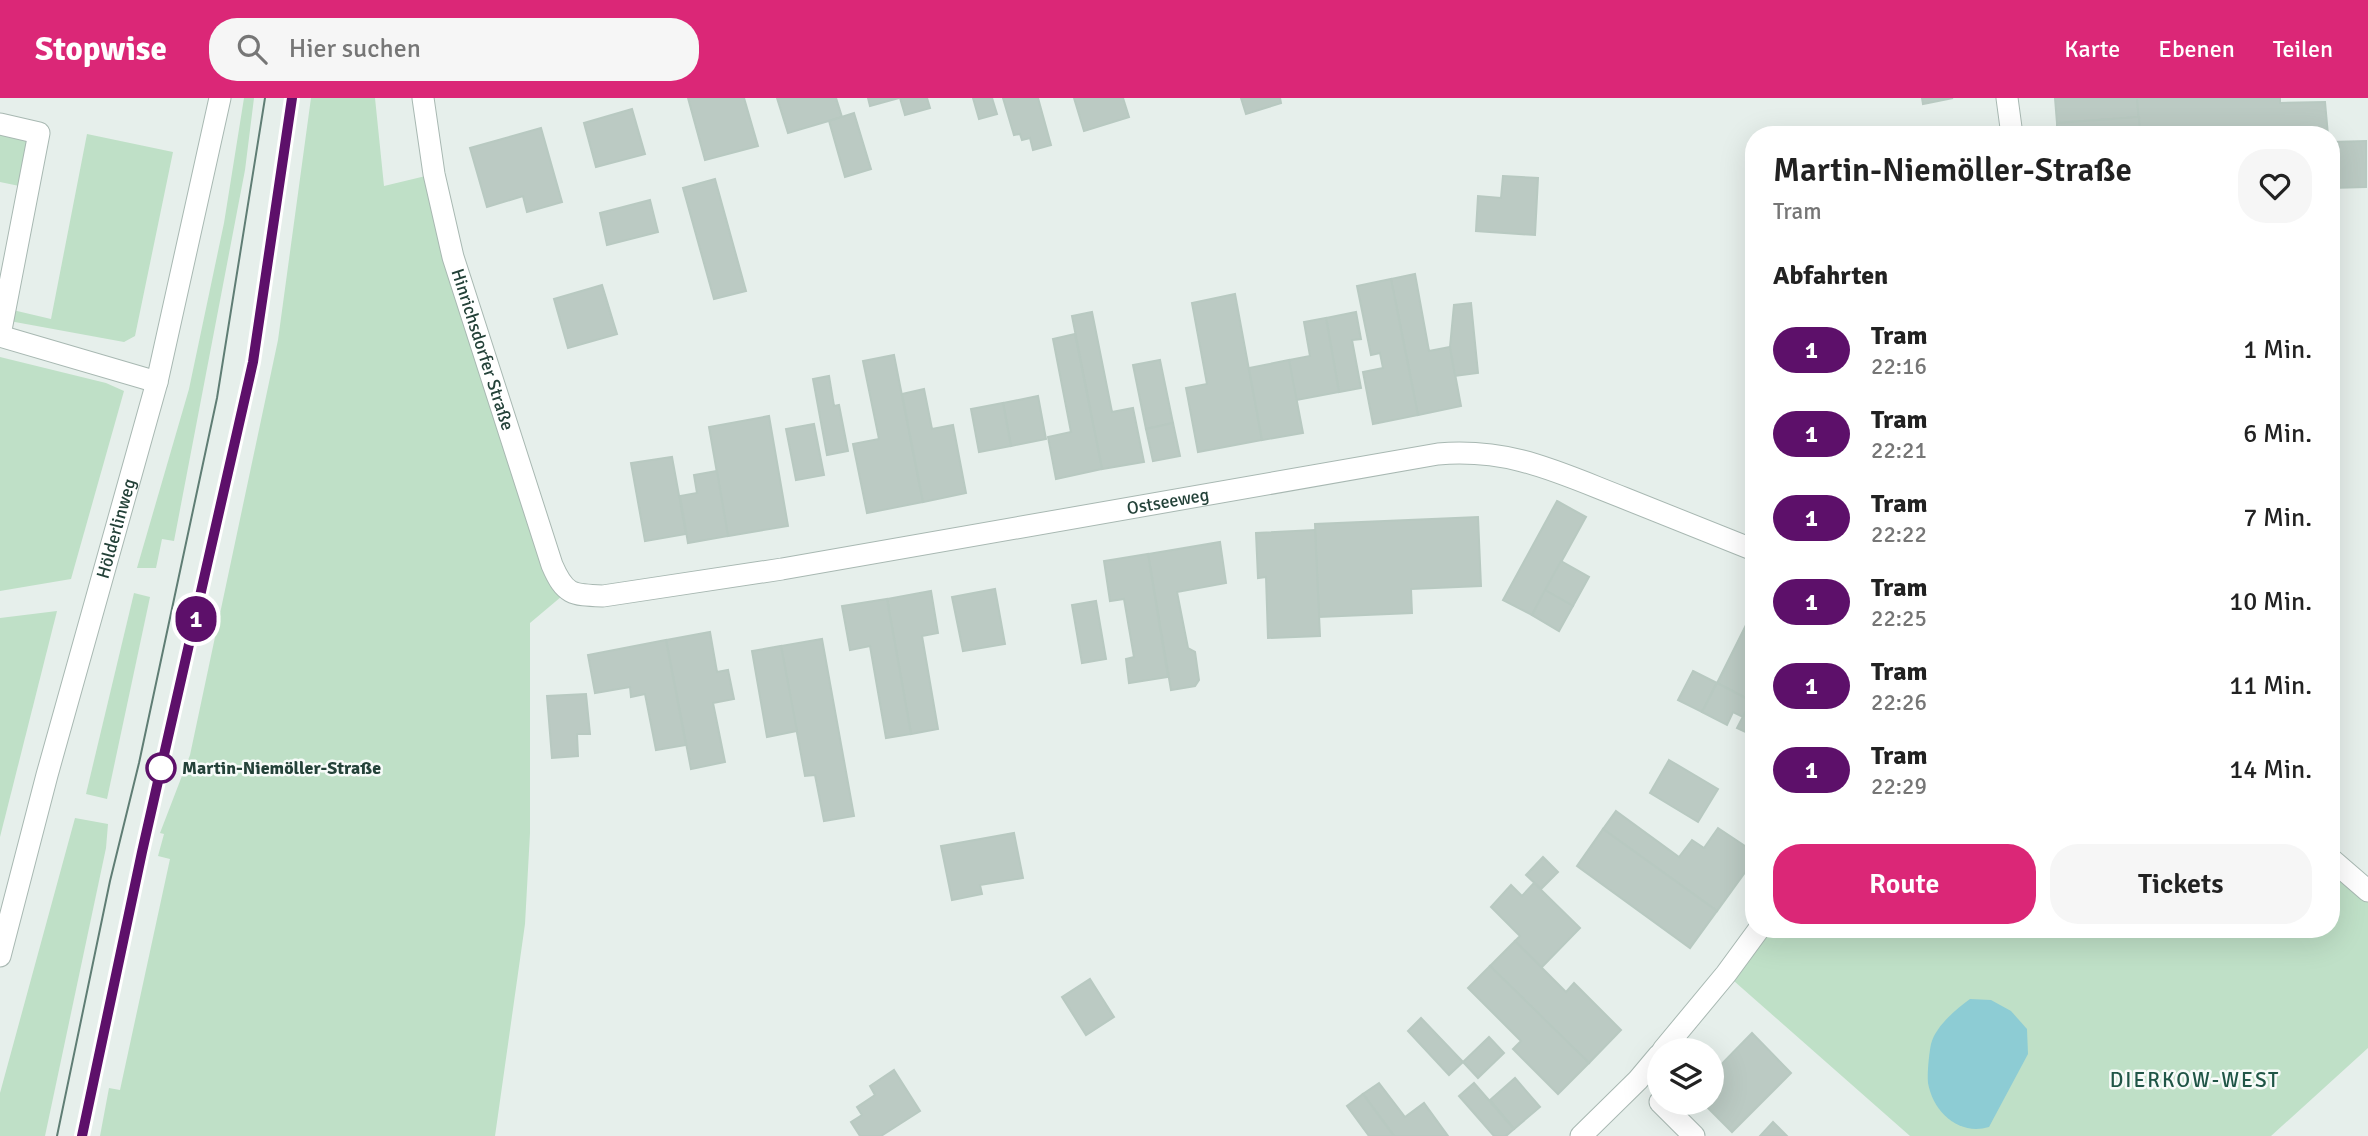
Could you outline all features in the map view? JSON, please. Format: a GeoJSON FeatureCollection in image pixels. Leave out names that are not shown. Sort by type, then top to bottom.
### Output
{"type":"FeatureCollection","features":[{"type":"Feature","properties":{"kind":"street","name":"Hölderlinweg"},"geometry":{"type":"LineString","coordinates":[[0,956],[47,775],[158,382],[220,98]]}},
{"type":"Feature","properties":{"kind":"street","name":"Hinrichsdorfer Straße"},"geometry":{"type":"LineString","coordinates":[[423,98],[433,174],[453,257],[552,565],[560,583],[568,591]]}},
{"type":"Feature","properties":{"kind":"street"},"geometry":{"type":"LineString","coordinates":[[2007,98],[2011,126]]}},
{"type":"Feature","properties":{"kind":"street"},"geometry":{"type":"LineString","coordinates":[[0,124],[39,133],[0,336],[158,382]]}},
{"type":"Feature","properties":{"kind":"street","name":"Ostseeweg"},"geometry":{"type":"LineString","coordinates":[[568,591],[579,595],[603,596],[782,569],[1438,454],[1468,452],[1508,457],[1545,467],[1745,546]]}},
{"type":"Feature","properties":{"kind":"street"},"geometry":{"type":"LineString","coordinates":[[2340,867],[2368,891]]}},
{"type":"Feature","properties":{"kind":"street"},"geometry":{"type":"LineString","coordinates":[[1673,1038],[1752,938]]}},
{"type":"Feature","properties":{"kind":"street"},"geometry":{"type":"LineString","coordinates":[[1581,1136],[1647,1069]]}},
{"type":"Feature","properties":{"kind":"street"},"geometry":{"type":"LineString","coordinates":[[1638,1080],[1647,1089]]}},
{"type":"Feature","properties":{"kind":"street"},"geometry":{"type":"LineString","coordinates":[[1673,1115],[1694,1136]]}},
{"type":"Feature","properties":{"kind":"green space"},"geometry":{"type":"Polygon","coordinates":[[[244,98],[254,98],[245,170],[174,541],[162,539],[156,568],[137,568],[189,389],[224,223],[244,98]]]}},
{"type":"Feature","properties":{"kind":"green space"},"geometry":{"type":"Polygon","coordinates":[[[311,98],[375,98],[384,186],[434,174],[568,591],[530,623],[530,833],[525,924],[495,1136],[100,1136],[109,1088],[120,1090],[170,859],[158,856],[164,834],[160,833],[190,755],[278,340],[311,98]]]}},
{"type":"Feature","properties":{"kind":"green space"},"geometry":{"type":"Polygon","coordinates":[[[0,124],[39,133],[29,188],[0,182],[0,124]]]}},
{"type":"Feature","properties":{"kind":"green space"},"geometry":{"type":"Polygon","coordinates":[[[87,134],[173,152],[135,336],[124,342],[4,320],[0,307],[51,319],[87,134]]]}},
{"type":"Feature","properties":{"kind":"green space"},"geometry":{"type":"Polygon","coordinates":[[[0,357],[106,383],[124,391],[71,579],[0,591],[0,357]]]}},
{"type":"Feature","properties":{"kind":"green space"},"geometry":{"type":"Polygon","coordinates":[[[134,593],[150,597],[107,799],[86,794],[134,593]]]}},
{"type":"Feature","properties":{"kind":"green space"},"geometry":{"type":"Polygon","coordinates":[[[57,611],[0,837],[0,618],[57,611]]]}},
{"type":"Feature","properties":{"kind":"green space"},"geometry":{"type":"Polygon","coordinates":[[[75,818],[108,824],[106,848],[45,1136],[0,1136],[0,1093],[75,818]]]}},
{"type":"Feature","properties":{"kind":"green space"},"geometry":{"type":"Polygon","coordinates":[[[2340,867],[2368,891],[2368,1048],[2271,1136],[1910,1136],[1726,974],[1752,938],[2340,938],[2340,867]]]}},
{"type":"Feature","properties":{"kind":"water"},"geometry":{"type":"Polygon","coordinates":[[[1970,999],[1991,1000],[2011,1011],[2027,1029],[2028,1054],[1989,1127],[1978,1129],[1958,1125],[1949,1119],[1935,1103],[1928,1083],[1933,1038],[1947,1019],[1970,999]]]}},
{"type":"Feature","properties":{"kind":"building"},"geometry":{"type":"Polygon","coordinates":[[[688,98],[744,98],[758,146],[705,160],[688,98]]]}},
{"type":"Feature","properties":{"kind":"building"},"geometry":{"type":"Polygon","coordinates":[[[777,98],[836,98],[842,117],[788,133],[777,98]]]}},
{"type":"Feature","properties":{"kind":"building"},"geometry":{"type":"Polygon","coordinates":[[[868,98],[899,98],[870,106],[868,98]]]}},
{"type":"Feature","properties":{"kind":"building"},"geometry":{"type":"Polygon","coordinates":[[[900,98],[927,98],[930,108],[905,115],[900,98]]]}},
{"type":"Feature","properties":{"kind":"building"},"geometry":{"type":"Polygon","coordinates":[[[973,98],[992,98],[997,114],[979,119],[973,98]]]}},
{"type":"Feature","properties":{"kind":"building"},"geometry":{"type":"Polygon","coordinates":[[[1003,98],[1038,98],[1051,145],[1033,150],[1030,138],[1022,140],[1020,134],[1014,135],[1003,98]]]}},
{"type":"Feature","properties":{"kind":"building"},"geometry":{"type":"Polygon","coordinates":[[[1074,98],[1123,98],[1129,117],[1084,131],[1074,98]]]}},
{"type":"Feature","properties":{"kind":"building"},"geometry":{"type":"Polygon","coordinates":[[[1241,98],[1280,98],[1281,103],[1246,114],[1241,98]]]}},
{"type":"Feature","properties":{"kind":"building"},"geometry":{"type":"Polygon","coordinates":[[[1922,98],[1953,98],[1923,104],[1922,98]]]}},
{"type":"Feature","properties":{"kind":"building"},"geometry":{"type":"Polygon","coordinates":[[[2055,98],[2137,98],[2139,117],[2057,123],[2055,98]]]}},
{"type":"Feature","properties":{"kind":"building"},"geometry":{"type":"Polygon","coordinates":[[[2137,98],[2280,98],[2280,103],[2325,102],[2327,126],[2139,126],[2137,98]]]}},
{"type":"Feature","properties":{"kind":"building"},"geometry":{"type":"Polygon","coordinates":[[[632,109],[645,154],[596,167],[584,123],[632,109]]]}},
{"type":"Feature","properties":{"kind":"building"},"geometry":{"type":"Polygon","coordinates":[[[854,113],[871,169],[845,177],[829,121],[854,113]]]}},
{"type":"Feature","properties":{"kind":"building"},"geometry":{"type":"Polygon","coordinates":[[[2139,117],[2140,126],[2057,126],[2057,123],[2139,117]]]}},
{"type":"Feature","properties":{"kind":"building"},"geometry":{"type":"Polygon","coordinates":[[[541,128],[562,202],[527,212],[523,196],[487,207],[470,148],[541,128]]]}},
{"type":"Feature","properties":{"kind":"building"},"geometry":{"type":"Polygon","coordinates":[[[2366,141],[2366,187],[2340,188],[2340,142],[2366,141]]]}},
{"type":"Feature","properties":{"kind":"building"},"geometry":{"type":"Polygon","coordinates":[[[1503,176],[1538,178],[1535,235],[1476,231],[1478,196],[1501,198],[1503,176]]]}},
{"type":"Feature","properties":{"kind":"building"},"geometry":{"type":"Polygon","coordinates":[[[715,179],[746,291],[714,299],[683,188],[715,179]]]}},
{"type":"Feature","properties":{"kind":"building"},"geometry":{"type":"Polygon","coordinates":[[[650,200],[658,232],[607,245],[600,213],[650,200]]]}},
{"type":"Feature","properties":{"kind":"building"},"geometry":{"type":"Polygon","coordinates":[[[1415,274],[1429,351],[1450,347],[1461,406],[1418,415],[1391,279],[1415,274]]]}},
{"type":"Feature","properties":{"kind":"building"},"geometry":{"type":"Polygon","coordinates":[[[1391,279],[1418,415],[1373,424],[1363,372],[1383,368],[1380,353],[1371,355],[1357,286],[1391,279]]]}},
{"type":"Feature","properties":{"kind":"building"},"geometry":{"type":"Polygon","coordinates":[[[602,285],[617,334],[568,348],[554,299],[602,285]]]}},
{"type":"Feature","properties":{"kind":"building"},"geometry":{"type":"Polygon","coordinates":[[[1235,294],[1262,440],[1198,452],[1186,388],[1207,384],[1192,303],[1235,294]]]}},
{"type":"Feature","properties":{"kind":"building"},"geometry":{"type":"Polygon","coordinates":[[[1471,303],[1478,373],[1455,376],[1450,347],[1454,305],[1471,303]]]}},
{"type":"Feature","properties":{"kind":"building"},"geometry":{"type":"Polygon","coordinates":[[[1092,312],[1112,412],[1133,408],[1144,462],[1102,469],[1072,316],[1092,312]]]}},
{"type":"Feature","properties":{"kind":"building"},"geometry":{"type":"Polygon","coordinates":[[[1356,312],[1361,339],[1352,340],[1361,388],[1339,392],[1326,318],[1356,312]]]}},
{"type":"Feature","properties":{"kind":"building"},"geometry":{"type":"Polygon","coordinates":[[[1326,318],[1339,392],[1296,400],[1289,360],[1310,356],[1304,322],[1326,318]]]}},
{"type":"Feature","properties":{"kind":"building"},"geometry":{"type":"Polygon","coordinates":[[[1075,334],[1102,469],[1056,479],[1048,437],[1071,432],[1053,339],[1075,334]]]}},
{"type":"Feature","properties":{"kind":"building"},"geometry":{"type":"Polygon","coordinates":[[[894,355],[923,502],[867,513],[853,444],[879,439],[863,361],[894,355]]]}},
{"type":"Feature","properties":{"kind":"building"},"geometry":{"type":"Polygon","coordinates":[[[1160,360],[1173,423],[1146,429],[1133,365],[1160,360]]]}},
{"type":"Feature","properties":{"kind":"building"},"geometry":{"type":"Polygon","coordinates":[[[1289,360],[1303,433],[1262,440],[1249,368],[1289,360]]]}},
{"type":"Feature","properties":{"kind":"building"},"geometry":{"type":"Polygon","coordinates":[[[829,376],[834,406],[839,405],[848,451],[827,455],[813,379],[829,376]]]}},
{"type":"Feature","properties":{"kind":"building"},"geometry":{"type":"Polygon","coordinates":[[[924,389],[932,429],[953,425],[966,493],[923,502],[902,394],[924,389]]]}},
{"type":"Feature","properties":{"kind":"building"},"geometry":{"type":"Polygon","coordinates":[[[1038,396],[1046,439],[1011,446],[1003,403],[1038,396]]]}},
{"type":"Feature","properties":{"kind":"building"},"geometry":{"type":"Polygon","coordinates":[[[1003,403],[1011,446],[979,452],[971,409],[1003,403]]]}},
{"type":"Feature","properties":{"kind":"building"},"geometry":{"type":"Polygon","coordinates":[[[769,416],[788,526],[728,536],[709,427],[769,416]]]}},
{"type":"Feature","properties":{"kind":"building"},"geometry":{"type":"Polygon","coordinates":[[[1173,423],[1180,456],[1153,461],[1146,429],[1173,423]]]}},
{"type":"Feature","properties":{"kind":"building"},"geometry":{"type":"Polygon","coordinates":[[[814,424],[824,475],[796,480],[786,429],[814,424]]]}},
{"type":"Feature","properties":{"kind":"building"},"geometry":{"type":"Polygon","coordinates":[[[672,457],[686,534],[645,541],[631,463],[672,457]]]}},
{"type":"Feature","properties":{"kind":"building"},"geometry":{"type":"Polygon","coordinates":[[[717,471],[728,536],[688,543],[680,496],[697,493],[694,475],[717,471]]]}},
{"type":"Feature","properties":{"kind":"building"},"geometry":{"type":"Polygon","coordinates":[[[1557,501],[1586,517],[1532,615],[1503,600],[1557,501]]]}},
{"type":"Feature","properties":{"kind":"building"},"geometry":{"type":"Polygon","coordinates":[[[1478,517],[1481,586],[1411,589],[1412,613],[1319,617],[1315,524],[1478,517]]]}},
{"type":"Feature","properties":{"kind":"building"},"geometry":{"type":"Polygon","coordinates":[[[1315,530],[1320,636],[1268,638],[1266,577],[1258,578],[1256,533],[1315,530]]]}},
{"type":"Feature","properties":{"kind":"building"},"geometry":{"type":"Polygon","coordinates":[[[1220,542],[1226,583],[1177,592],[1188,648],[1195,652],[1199,680],[1195,686],[1171,690],[1148,554],[1220,542]]]}},
{"type":"Feature","properties":{"kind":"building"},"geometry":{"type":"Polygon","coordinates":[[[1148,554],[1168,677],[1129,683],[1126,659],[1134,657],[1124,599],[1110,601],[1104,561],[1148,554]]]}},
{"type":"Feature","properties":{"kind":"building"},"geometry":{"type":"Polygon","coordinates":[[[1561,561],[1589,577],[1573,606],[1545,590],[1561,561]]]}},
{"type":"Feature","properties":{"kind":"building"},"geometry":{"type":"Polygon","coordinates":[[[995,589],[1005,644],[963,651],[952,597],[995,589]]]}},
{"type":"Feature","properties":{"kind":"building"},"geometry":{"type":"Polygon","coordinates":[[[1545,590],[1573,606],[1559,631],[1532,615],[1545,590]]]}},
{"type":"Feature","properties":{"kind":"building"},"geometry":{"type":"Polygon","coordinates":[[[931,591],[938,633],[922,636],[938,729],[911,734],[887,599],[931,591]]]}},
{"type":"Feature","properties":{"kind":"building"},"geometry":{"type":"Polygon","coordinates":[[[887,599],[911,734],[886,738],[870,646],[850,650],[842,606],[887,599]]]}},
{"type":"Feature","properties":{"kind":"building"},"geometry":{"type":"Polygon","coordinates":[[[1096,601],[1106,659],[1082,663],[1072,605],[1096,601]]]}},
{"type":"Feature","properties":{"kind":"building"},"geometry":{"type":"Polygon","coordinates":[[[1745,627],[1745,697],[1717,683],[1745,627]]]}},
{"type":"Feature","properties":{"kind":"building"},"geometry":{"type":"Polygon","coordinates":[[[710,632],[717,672],[728,670],[734,699],[713,703],[725,762],[691,769],[666,640],[710,632]]]}},
{"type":"Feature","properties":{"kind":"building"},"geometry":{"type":"Polygon","coordinates":[[[822,639],[854,816],[824,821],[815,775],[805,776],[781,646],[822,639]]]}},
{"type":"Feature","properties":{"kind":"building"},"geometry":{"type":"Polygon","coordinates":[[[666,640],[686,745],[656,750],[645,694],[631,697],[630,687],[595,693],[588,655],[666,640]]]}},
{"type":"Feature","properties":{"kind":"building"},"geometry":{"type":"Polygon","coordinates":[[[781,646],[797,731],[767,737],[752,651],[781,646]]]}},
{"type":"Feature","properties":{"kind":"building"},"geometry":{"type":"Polygon","coordinates":[[[1693,671],[1717,683],[1702,712],[1678,700],[1693,671]]]}},
{"type":"Feature","properties":{"kind":"building"},"geometry":{"type":"Polygon","coordinates":[[[1717,683],[1745,698],[1743,717],[1733,712],[1727,725],[1702,712],[1717,683]]]}},
{"type":"Feature","properties":{"kind":"building"},"geometry":{"type":"Polygon","coordinates":[[[586,694],[590,734],[577,734],[578,756],[552,758],[547,696],[586,694]]]}},
{"type":"Feature","properties":{"kind":"building"},"geometry":{"type":"Polygon","coordinates":[[[1745,713],[1745,732],[1737,728],[1745,713]]]}},
{"type":"Feature","properties":{"kind":"building"},"geometry":{"type":"Polygon","coordinates":[[[1669,760],[1718,789],[1698,822],[1650,793],[1669,760]]]}},
{"type":"Feature","properties":{"kind":"building"},"geometry":{"type":"Polygon","coordinates":[[[1616,811],[1679,857],[1692,840],[1704,848],[1718,828],[1745,846],[1745,872],[1717,911],[1603,829],[1616,811]]]}},
{"type":"Feature","properties":{"kind":"building"},"geometry":{"type":"Polygon","coordinates":[[[1603,829],[1717,911],[1690,948],[1577,866],[1603,829]]]}},
{"type":"Feature","properties":{"kind":"building"},"geometry":{"type":"Polygon","coordinates":[[[1014,833],[1023,878],[980,885],[982,894],[952,900],[941,846],[1014,833]]]}},
{"type":"Feature","properties":{"kind":"building"},"geometry":{"type":"Polygon","coordinates":[[[1543,857],[1558,872],[1541,889],[1526,875],[1543,857]]]}},
{"type":"Feature","properties":{"kind":"building"},"geometry":{"type":"Polygon","coordinates":[[[1534,883],[1580,928],[1541,968],[1515,941],[1520,936],[1491,907],[1511,885],[1522,896],[1534,883]]]}},
{"type":"Feature","properties":{"kind":"building"},"geometry":{"type":"Polygon","coordinates":[[[1515,941],[1566,992],[1574,983],[1621,1030],[1589,1063],[1490,966],[1515,941]]]}},
{"type":"Feature","properties":{"kind":"building"},"geometry":{"type":"Polygon","coordinates":[[[1490,966],[1589,1063],[1558,1094],[1513,1049],[1521,1041],[1468,988],[1490,966]]]}},
{"type":"Feature","properties":{"kind":"building"},"geometry":{"type":"Polygon","coordinates":[[[1090,979],[1114,1017],[1086,1035],[1062,997],[1090,979]]]}},
{"type":"Feature","properties":{"kind":"building"},"geometry":{"type":"Polygon","coordinates":[[[1421,1018],[1463,1062],[1449,1075],[1408,1031],[1421,1018]]]}},
{"type":"Feature","properties":{"kind":"building"},"geometry":{"type":"Polygon","coordinates":[[[1752,1033],[1791,1073],[1732,1132],[1715,1115],[1724,1115],[1724,1062],[1752,1033]]]}},
{"type":"Feature","properties":{"kind":"building"},"geometry":{"type":"Polygon","coordinates":[[[1489,1037],[1504,1053],[1478,1078],[1463,1062],[1489,1037]]]}},
{"type":"Feature","properties":{"kind":"building"},"geometry":{"type":"Polygon","coordinates":[[[894,1070],[920,1111],[881,1136],[860,1136],[851,1122],[862,1115],[857,1107],[875,1095],[870,1086],[894,1070]]]}},
{"type":"Feature","properties":{"kind":"building"},"geometry":{"type":"Polygon","coordinates":[[[1515,1078],[1540,1107],[1514,1129],[1490,1100],[1515,1078]]]}},
{"type":"Feature","properties":{"kind":"building"},"geometry":{"type":"Polygon","coordinates":[[[1379,1083],[1405,1117],[1424,1103],[1448,1136],[1394,1136],[1363,1094],[1379,1083]]]}},
{"type":"Feature","properties":{"kind":"building"},"geometry":{"type":"Polygon","coordinates":[[[1474,1083],[1514,1129],[1506,1136],[1494,1136],[1459,1096],[1474,1083]]]}},
{"type":"Feature","properties":{"kind":"building"},"geometry":{"type":"Polygon","coordinates":[[[1363,1094],[1394,1136],[1369,1136],[1347,1106],[1363,1094]]]}},
{"type":"Feature","properties":{"kind":"building"},"geometry":{"type":"Polygon","coordinates":[[[1773,1122],[1787,1136],[1760,1136],[1773,1122]]]}},
{"type":"Feature","properties":{"kind":"tram line"},"geometry":{"type":"LineString","coordinates":[[57,1136],[110,881],[139,763],[217,398],[265,98]]}},
{"type":"Feature","properties":{"kind":"tram line"},"geometry":{"type":"LineString","coordinates":[[82,1136],[132,897],[253,362],[292,98]]}},
{"type":"Feature","properties":{"kind":"tram line","name":"1"},"geometry":{"type":"LineString","coordinates":[[82,1136],[142,852],[253,362],[292,98]]}},
{"type":"Feature","properties":{"kind":"place","name":"Martin-Niemöller-Straße"},"geometry":{"type":"Point","coordinates":[161,768]}},
{"type":"Feature","properties":{"kind":"district","name":"DIERKOW-WEST"},"geometry":{"type":"Point","coordinates":[2195,1080]}}]}
